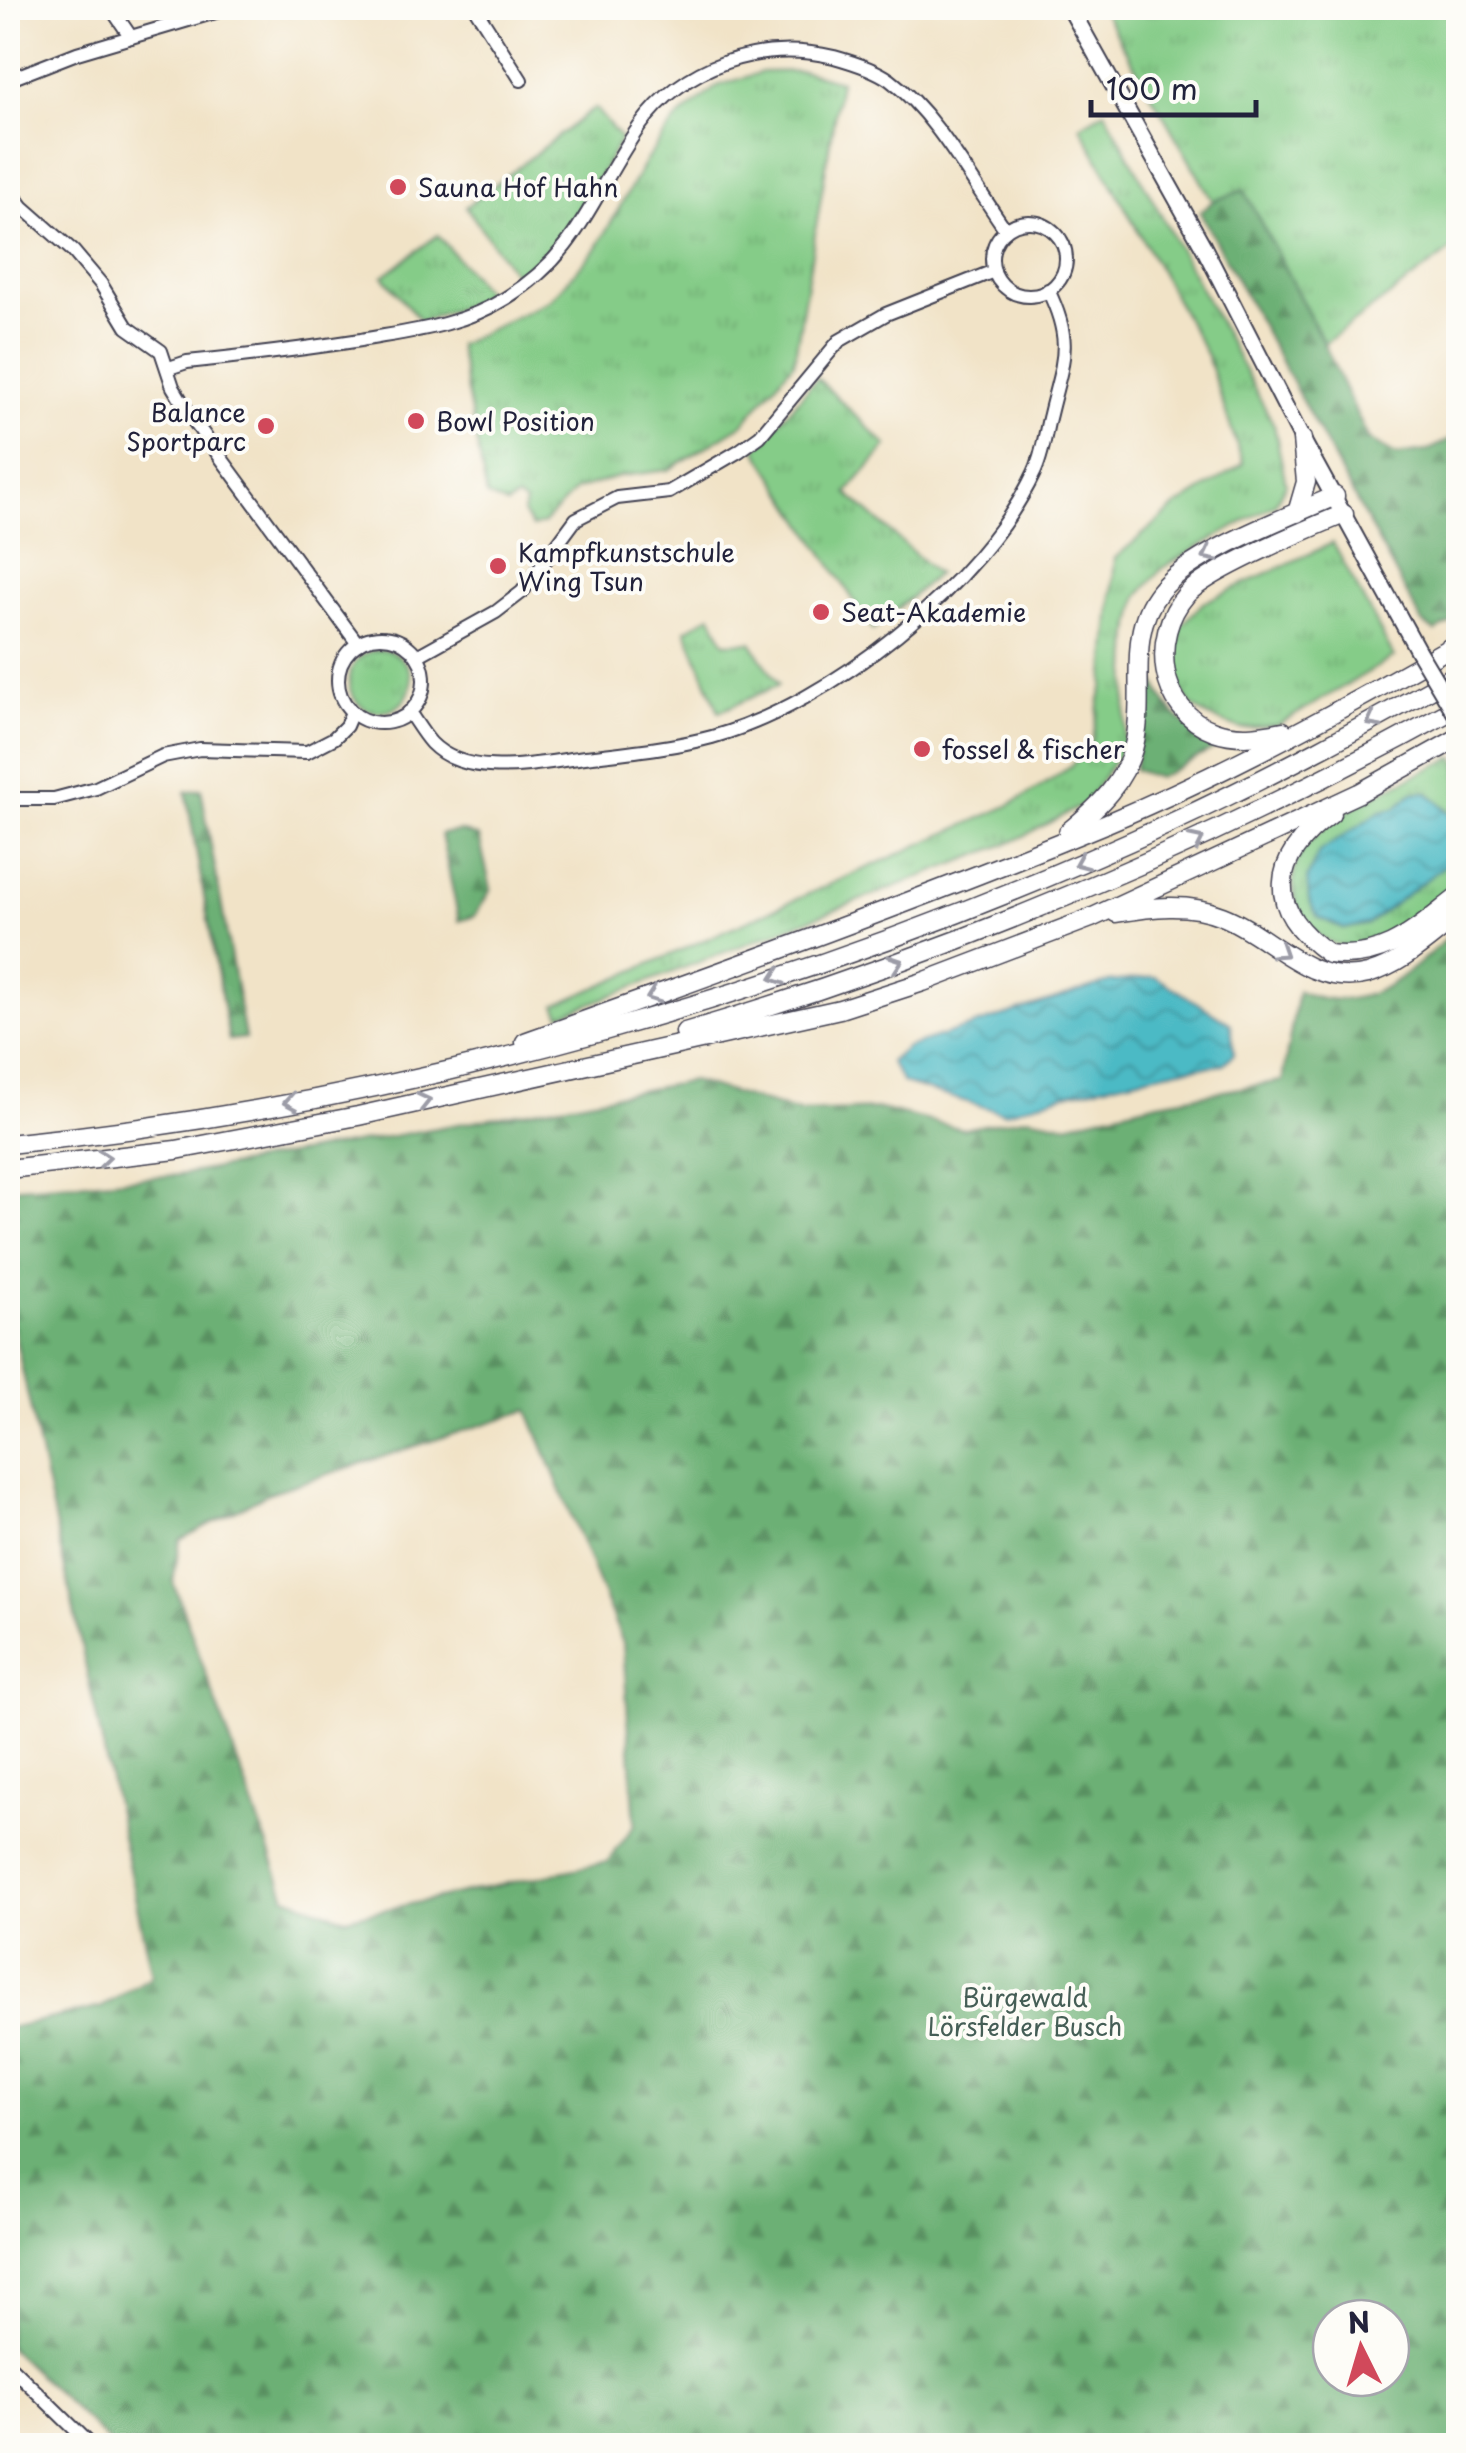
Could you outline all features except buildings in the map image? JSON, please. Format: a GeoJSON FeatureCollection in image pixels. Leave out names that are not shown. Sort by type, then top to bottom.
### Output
{"type":"FeatureCollection","features":[{"type":"Feature","properties":{"kind":"highway"},"geometry":{"type":"LineString","coordinates":[[1298,514],[1306,482],[1302,439]]}},
{"type":"Feature","properties":{"kind":"highway"},"geometry":{"type":"LineString","coordinates":[[1052,844],[1101,803],[1128,762],[1138,724],[1142,626],[1162,588],[1204,556],[1335,496]]}},
{"type":"Feature","properties":{"kind":"highway"},"geometry":{"type":"LineString","coordinates":[[1317,722],[1246,736],[1202,726],[1171,692],[1164,664],[1164,640],[1174,610],[1201,582],[1344,514]]}},
{"type":"Feature","properties":{"kind":"highway"},"geometry":{"type":"LineString","coordinates":[[454,1067],[964,881],[1110,822],[1317,722],[1458,644]]}},
{"type":"Feature","properties":{"kind":"highway"},"geometry":{"type":"LineString","coordinates":[[8,1144],[192,1120],[454,1067],[563,1043],[737,992],[942,920],[1171,824],[1295,763],[1458,674]]}},
{"type":"Feature","properties":{"kind":"highway"},"geometry":{"type":"LineString","coordinates":[[569,1066],[750,1013],[969,935],[1181,849],[1353,765],[1458,707]]}},
{"type":"Feature","properties":{"kind":"highway"},"geometry":{"type":"LineString","coordinates":[[8,1168],[176,1150],[358,1116],[569,1066],[840,1009],[923,982],[1090,918],[1359,793],[1458,738]]}},
{"type":"Feature","properties":{"kind":"highway"},"geometry":{"type":"LineString","coordinates":[[1359,793],[1314,827],[1292,855],[1282,885],[1293,923],[1329,954],[1370,954],[1395,944],[1458,897]]}},
{"type":"Feature","properties":{"kind":"highway"},"geometry":{"type":"LineString","coordinates":[[1090,918],[1147,908],[1192,908],[1222,916],[1315,971],[1345,977],[1368,974],[1398,962],[1458,916]]}},
{"type":"Feature","properties":{"kind":"main road"},"geometry":{"type":"LineString","coordinates":[[1070,8],[1203,246],[1302,439],[1458,718]]}},
{"type":"Feature","properties":{"kind":"street"},"geometry":{"type":"LineString","coordinates":[[111,8],[131,37]]}},
{"type":"Feature","properties":{"kind":"street"},"geometry":{"type":"LineString","coordinates":[[8,80],[229,8]]}},
{"type":"Feature","properties":{"kind":"street"},"geometry":{"type":"LineString","coordinates":[[475,8],[521,80]]}},
{"type":"Feature","properties":{"kind":"street"},"geometry":{"type":"LineString","coordinates":[[169,368],[188,362],[323,346],[436,327],[473,315],[506,298],[551,266],[577,234],[639,128],[658,104],[696,75],[743,55],[816,53],[850,61],[888,79],[922,110],[1006,230]]}},
{"type":"Feature","properties":{"kind":"street"},"geometry":{"type":"LineString","coordinates":[[8,187],[23,207],[73,251],[101,284],[127,327],[161,351],[174,387],[193,420],[358,644]]}},
{"type":"Feature","properties":{"kind":"street"},"geometry":{"type":"LineString","coordinates":[[1017,224],[1040,224],[1059,238],[1064,249],[1064,272],[1048,290],[1038,295],[1016,294],[999,281],[994,271],[993,249],[1006,230],[1017,224]]}},
{"type":"Feature","properties":{"kind":"street"},"geometry":{"type":"LineString","coordinates":[[416,656],[496,612],[522,592],[576,519],[617,498],[669,492],[748,445],[760,436],[839,340],[886,314],[994,271]]}},
{"type":"Feature","properties":{"kind":"street"},"geometry":{"type":"LineString","coordinates":[[409,712],[432,744],[453,759],[474,765],[517,765],[716,736],[770,716],[820,688],[880,648],[930,606],[989,542],[1024,491],[1036,469],[1066,351],[1062,320],[1048,290]]}},
{"type":"Feature","properties":{"kind":"street"},"geometry":{"type":"LineString","coordinates":[[370,638],[396,640],[416,656],[424,680],[417,703],[409,712],[387,723],[374,723],[352,712],[343,702],[338,676],[348,652],[358,644],[370,638]]}},
{"type":"Feature","properties":{"kind":"street"},"geometry":{"type":"LineString","coordinates":[[8,799],[54,799],[96,788],[163,756],[200,750],[307,752],[334,738],[346,726],[352,712]]}},
{"type":"Feature","properties":{"kind":"street"},"geometry":{"type":"LineString","coordinates":[[8,2364],[92,2446]]}},
{"type":"Feature","properties":{"kind":"green space"},"geometry":{"type":"Polygon","coordinates":[[[1101,8],[1458,8],[1458,245],[1324,344],[1244,191],[1213,201],[1101,8]]]}},
{"type":"Feature","properties":{"kind":"green space"},"geometry":{"type":"Polygon","coordinates":[[[804,71],[840,81],[794,362],[743,424],[668,470],[621,476],[576,490],[543,524],[532,527],[523,513],[525,503],[517,498],[507,505],[487,496],[458,345],[550,300],[596,249],[647,159],[675,121],[717,86],[762,72],[804,71]]]}},
{"type":"Feature","properties":{"kind":"green space"},"geometry":{"type":"Polygon","coordinates":[[[595,108],[621,139],[568,231],[518,279],[466,207],[595,108]]]}},
{"type":"Feature","properties":{"kind":"green space"},"geometry":{"type":"Polygon","coordinates":[[[1105,111],[1274,425],[1286,484],[1275,504],[1162,568],[1138,597],[1130,634],[1124,746],[1085,804],[1014,841],[561,1015],[556,1005],[1006,807],[1054,778],[1087,750],[1104,686],[1115,558],[1174,508],[1243,464],[1207,356],[1080,126],[1105,111]]]}},
{"type":"Feature","properties":{"kind":"green space"},"geometry":{"type":"Polygon","coordinates":[[[1244,190],[1369,440],[1396,455],[1427,451],[1458,435],[1458,618],[1435,632],[1422,622],[1200,212],[1213,201],[1244,190]]]}},
{"type":"Feature","properties":{"kind":"green space"},"geometry":{"type":"Polygon","coordinates":[[[438,235],[489,296],[421,322],[383,276],[438,235]]]}},
{"type":"Feature","properties":{"kind":"green space"},"geometry":{"type":"Polygon","coordinates":[[[817,378],[887,446],[847,493],[937,574],[873,630],[756,449],[817,378]]]}},
{"type":"Feature","properties":{"kind":"green space"},"geometry":{"type":"Polygon","coordinates":[[[1333,543],[1394,657],[1278,725],[1241,729],[1208,717],[1190,704],[1178,685],[1174,656],[1179,628],[1204,602],[1333,543]]]}},
{"type":"Feature","properties":{"kind":"green space"},"geometry":{"type":"Polygon","coordinates":[[[711,615],[725,643],[751,642],[779,685],[719,712],[686,630],[711,615]]]}},
{"type":"Feature","properties":{"kind":"green space"},"geometry":{"type":"Polygon","coordinates":[[[380,650],[402,659],[411,681],[402,703],[380,712],[358,703],[349,681],[358,659],[380,650]]]}},
{"type":"Feature","properties":{"kind":"green space"},"geometry":{"type":"Polygon","coordinates":[[[1156,683],[1174,714],[1223,744],[1158,778],[1134,770],[1147,688],[1156,683]]]}},
{"type":"Feature","properties":{"kind":"green space"},"geometry":{"type":"Polygon","coordinates":[[[1454,757],[1458,762],[1458,829],[1447,809],[1427,792],[1412,793],[1396,808],[1381,811],[1359,828],[1318,917],[1344,929],[1368,924],[1456,856],[1458,843],[1458,882],[1414,919],[1376,941],[1343,946],[1325,940],[1300,913],[1294,896],[1293,877],[1298,859],[1309,842],[1358,804],[1454,757]]]}},
{"type":"Feature","properties":{"kind":"green space"},"geometry":{"type":"Polygon","coordinates":[[[201,789],[245,1038],[229,1040],[186,792],[201,789]]]}},
{"type":"Feature","properties":{"kind":"green space"},"geometry":{"type":"Polygon","coordinates":[[[460,831],[479,837],[491,889],[475,916],[459,921],[441,834],[460,831]]]}},
{"type":"Feature","properties":{"kind":"green space","name":"Bürgewald Lörsfelder Busch"},"geometry":{"type":"Polygon","coordinates":[[[1458,928],[1458,2445],[112,2445],[8,2346],[8,2028],[102,2007],[152,1976],[8,1303],[8,1188],[179,1175],[692,1081],[799,1112],[880,1109],[963,1129],[1028,1117],[1066,1124],[1159,1102],[1282,1081],[1298,991],[1346,999],[1367,995],[1405,974],[1458,928]],[[528,1410],[269,1493],[180,1540],[173,1582],[286,1897],[345,1918],[608,1862],[635,1824],[623,1643],[528,1410]]]}},
{"type":"Feature","properties":{"kind":"water"},"geometry":{"type":"Polygon","coordinates":[[[1426,792],[1453,819],[1458,834],[1457,856],[1368,924],[1344,929],[1318,917],[1309,900],[1307,878],[1319,852],[1381,811],[1396,808],[1412,793],[1426,792]]]}},
{"type":"Feature","properties":{"kind":"water"},"geometry":{"type":"Polygon","coordinates":[[[1156,977],[1231,1024],[1234,1054],[1222,1065],[1180,1069],[1065,1094],[1004,1113],[903,1083],[890,1062],[907,1047],[1109,982],[1156,977]]]}},
{"type":"Feature","properties":{"kind":"place","name":"Sauna Hof Hahn"},"geometry":{"type":"Point","coordinates":[398,187]}},
{"type":"Feature","properties":{"kind":"place","name":"Bowl Position"},"geometry":{"type":"Point","coordinates":[416,421]}},
{"type":"Feature","properties":{"kind":"place","name":"Balance Sportparc"},"geometry":{"type":"Point","coordinates":[266,426]}},
{"type":"Feature","properties":{"kind":"place","name":"Kampfkunstschule Wing Tsun"},"geometry":{"type":"Point","coordinates":[498,566]}},
{"type":"Feature","properties":{"kind":"place","name":"Seat-Akademie"},"geometry":{"type":"Point","coordinates":[821,612]}},
{"type":"Feature","properties":{"kind":"place","name":"fossel & fischer"},"geometry":{"type":"Point","coordinates":[922,749]}}]}
